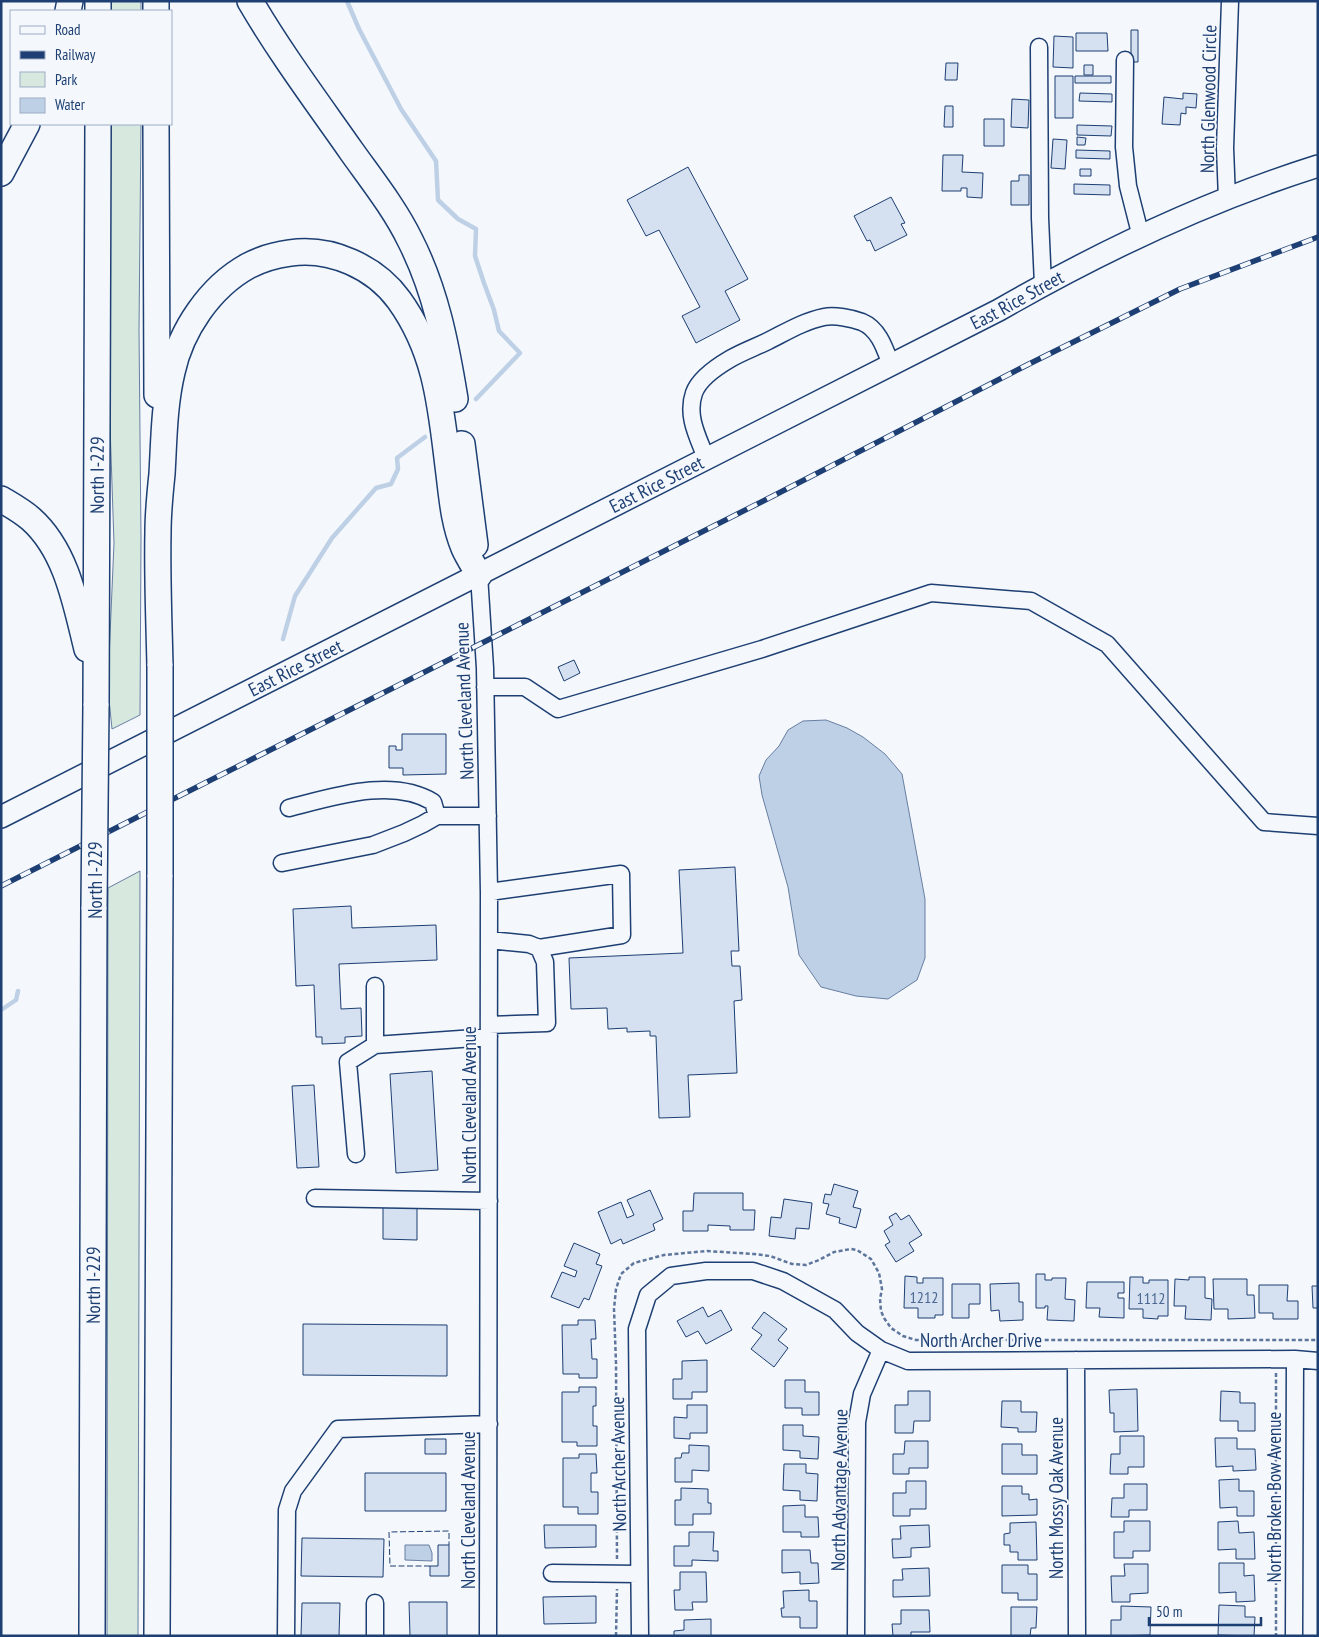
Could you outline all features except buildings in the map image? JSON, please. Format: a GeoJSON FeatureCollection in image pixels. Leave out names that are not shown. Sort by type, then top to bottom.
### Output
{"type":"FeatureCollection","features":[{"type":"Feature","properties":{"kind":"highway"},"geometry":{"type":"LineString","coordinates":[[250,1],[269,34],[388,203],[410,239],[426,277],[442,326],[450,364],[470,496],[479,575]]}},
{"type":"Feature","properties":{"kind":"highway"},"geometry":{"type":"LineString","coordinates":[[1,173],[27,125]]}},
{"type":"Feature","properties":{"kind":"highway","name":"North I-229"},"geometry":{"type":"LineString","coordinates":[[92,1636],[98,125]]}},
{"type":"Feature","properties":{"kind":"highway"},"geometry":{"type":"LineString","coordinates":[[156,125],[160,666],[157,1636]]}},
{"type":"Feature","properties":{"kind":"highway"},"geometry":{"type":"LineString","coordinates":[[158,532],[166,404],[172,371],[181,344],[198,313],[227,280],[250,265],[277,255],[317,252],[334,255],[349,261],[366,270],[382,282],[398,299],[419,332],[430,360],[437,389],[455,520],[464,548],[479,575]]}},
{"type":"Feature","properties":{"kind":"highway"},"geometry":{"type":"LineString","coordinates":[[1,500],[31,519],[47,538],[60,562],[73,592],[96,694]]}},
{"type":"Feature","properties":{"kind":"main road","name":"East Rice Street"},"geometry":{"type":"LineString","coordinates":[[1,817],[1140,237],[1226,199],[1318,166]]}},
{"type":"Feature","properties":{"kind":"street","name":"North Glenwood Circle"},"geometry":{"type":"LineString","coordinates":[[1226,199],[1224,148],[1230,1]]}},
{"type":"Feature","properties":{"kind":"street"},"geometry":{"type":"LineString","coordinates":[[1039,47],[1040,218],[1043,285]]}},
{"type":"Feature","properties":{"kind":"street"},"geometry":{"type":"LineString","coordinates":[[1125,60],[1125,156],[1128,186],[1140,237]]}},
{"type":"Feature","properties":{"kind":"street"},"geometry":{"type":"LineString","coordinates":[[706,458],[691,418],[695,390],[705,378],[730,360],[809,321],[826,317],[842,318],[862,323],[872,329],[882,342],[891,365]]}},
{"type":"Feature","properties":{"kind":"street","name":"North Cleveland Avenue"},"geometry":{"type":"LineString","coordinates":[[479,575],[485,687],[489,892],[488,1636]]}},
{"type":"Feature","properties":{"kind":"street"},"geometry":{"type":"LineString","coordinates":[[485,687],[525,687],[558,709],[762,649],[931,593],[1030,601],[1107,644],[1264,822],[1318,826]]}},
{"type":"Feature","properties":{"kind":"street"},"geometry":{"type":"LineString","coordinates":[[289,808],[366,791],[404,791],[433,802],[437,816]]}},
{"type":"Feature","properties":{"kind":"street"},"geometry":{"type":"LineString","coordinates":[[282,864],[373,845],[424,824],[437,816],[488,816]]}},
{"type":"Feature","properties":{"kind":"street"},"geometry":{"type":"LineString","coordinates":[[489,892],[621,874],[622,935],[539,948],[529,944],[489,940]]}},
{"type":"Feature","properties":{"kind":"street"},"geometry":{"type":"LineString","coordinates":[[356,1154],[348,1062],[375,1045],[547,1022],[545,962],[539,948]]}},
{"type":"Feature","properties":{"kind":"street"},"geometry":{"type":"LineString","coordinates":[[375,986],[375,1045]]}},
{"type":"Feature","properties":{"kind":"street"},"geometry":{"type":"LineString","coordinates":[[315,1198],[489,1201]]}},
{"type":"Feature","properties":{"kind":"street","name":"North Archer Drive"},"geometry":{"type":"LineString","coordinates":[[648,1295],[671,1276],[706,1271],[753,1271],[784,1281],[835,1310],[858,1333],[881,1350],[908,1360],[1295,1359],[1318,1361]]}},
{"type":"Feature","properties":{"kind":"street","name":"North Archer Avenue"},"geometry":{"type":"LineString","coordinates":[[640,1636],[637,1329],[648,1295]]}},
{"type":"Feature","properties":{"kind":"street","name":"North Advantage Avenue"},"geometry":{"type":"LineString","coordinates":[[856,1636],[857,1422],[862,1394],[881,1350]]}},
{"type":"Feature","properties":{"kind":"street","name":"North Broken Bow Avenue"},"geometry":{"type":"LineString","coordinates":[[1294,1636],[1295,1359]]}},
{"type":"Feature","properties":{"kind":"street","name":"North Mossy Oak Avenue"},"geometry":{"type":"LineString","coordinates":[[1076,1360],[1077,1636]]}},
{"type":"Feature","properties":{"kind":"street"},"geometry":{"type":"LineString","coordinates":[[286,1636],[287,1510],[294,1491],[338,1430],[489,1424]]}},
{"type":"Feature","properties":{"kind":"street"},"geometry":{"type":"LineString","coordinates":[[552,1573],[639,1574]]}},
{"type":"Feature","properties":{"kind":"street"},"geometry":{"type":"LineString","coordinates":[[375,1603],[375,1636]]}},
{"type":"Feature","properties":{"kind":"path"},"geometry":{"type":"LineString","coordinates":[[616,1636],[616,1338],[614,1309],[616,1289],[621,1274],[634,1263],[664,1254],[707,1251],[770,1256],[792,1264],[806,1266],[834,1252],[851,1249],[857,1250],[871,1259],[879,1273],[882,1289],[880,1298],[884,1318],[891,1328],[903,1336],[916,1340],[1318,1340]]}},
{"type":"Feature","properties":{"kind":"path"},"geometry":{"type":"LineString","coordinates":[[1276,1374],[1276,1636]]}},
{"type":"Feature","properties":{"kind":"green space"},"geometry":{"type":"Polygon","coordinates":[[[109,1],[141,1],[141,10],[110,10],[109,1]]]}},
{"type":"Feature","properties":{"kind":"green space"},"geometry":{"type":"Polygon","coordinates":[[[110,125],[141,125],[139,330],[140,715],[112,729],[109,699],[109,659],[114,543],[110,425],[110,125]]]}},
{"type":"Feature","properties":{"kind":"green space"},"geometry":{"type":"Polygon","coordinates":[[[140,871],[138,1636],[107,1636],[108,888],[140,871]]]}},
{"type":"Feature","properties":{"kind":"water"},"geometry":{"type":"Polygon","coordinates":[[[826,720],[863,737],[885,754],[902,774],[925,899],[925,958],[917,980],[888,999],[856,996],[821,987],[799,955],[788,887],[762,795],[759,776],[766,760],[779,746],[788,730],[803,721],[826,720]]]}},
{"type":"Feature","properties":{"kind":"water"},"geometry":{"type":"Polygon","coordinates":[[[405,1545],[429,1545],[432,1561],[405,1560],[405,1545]]]}},
{"type":"Feature","properties":{"kind":"waterway"},"geometry":{"type":"LineString","coordinates":[[347,1],[359,29],[401,109],[436,161],[438,200],[458,219],[476,229],[475,256],[494,310],[499,331],[520,353],[476,399]]}},
{"type":"Feature","properties":{"kind":"waterway"},"geometry":{"type":"LineString","coordinates":[[283,639],[295,596],[332,538],[376,488],[391,484],[398,469],[397,458],[425,437]]}},
{"type":"Feature","properties":{"kind":"waterway"},"geometry":{"type":"LineString","coordinates":[[1,1010],[16,1000],[18,991]]}},
{"type":"Feature","properties":{"kind":"railway"},"geometry":{"type":"LineString","coordinates":[[1,886],[1180,289],[1318,237]]}},
{"type":"Feature","properties":{"kind":"fence"},"geometry":{"type":"LineString","coordinates":[[430,1566],[390,1566],[389,1532],[449,1531],[449,1545]]}}]}
